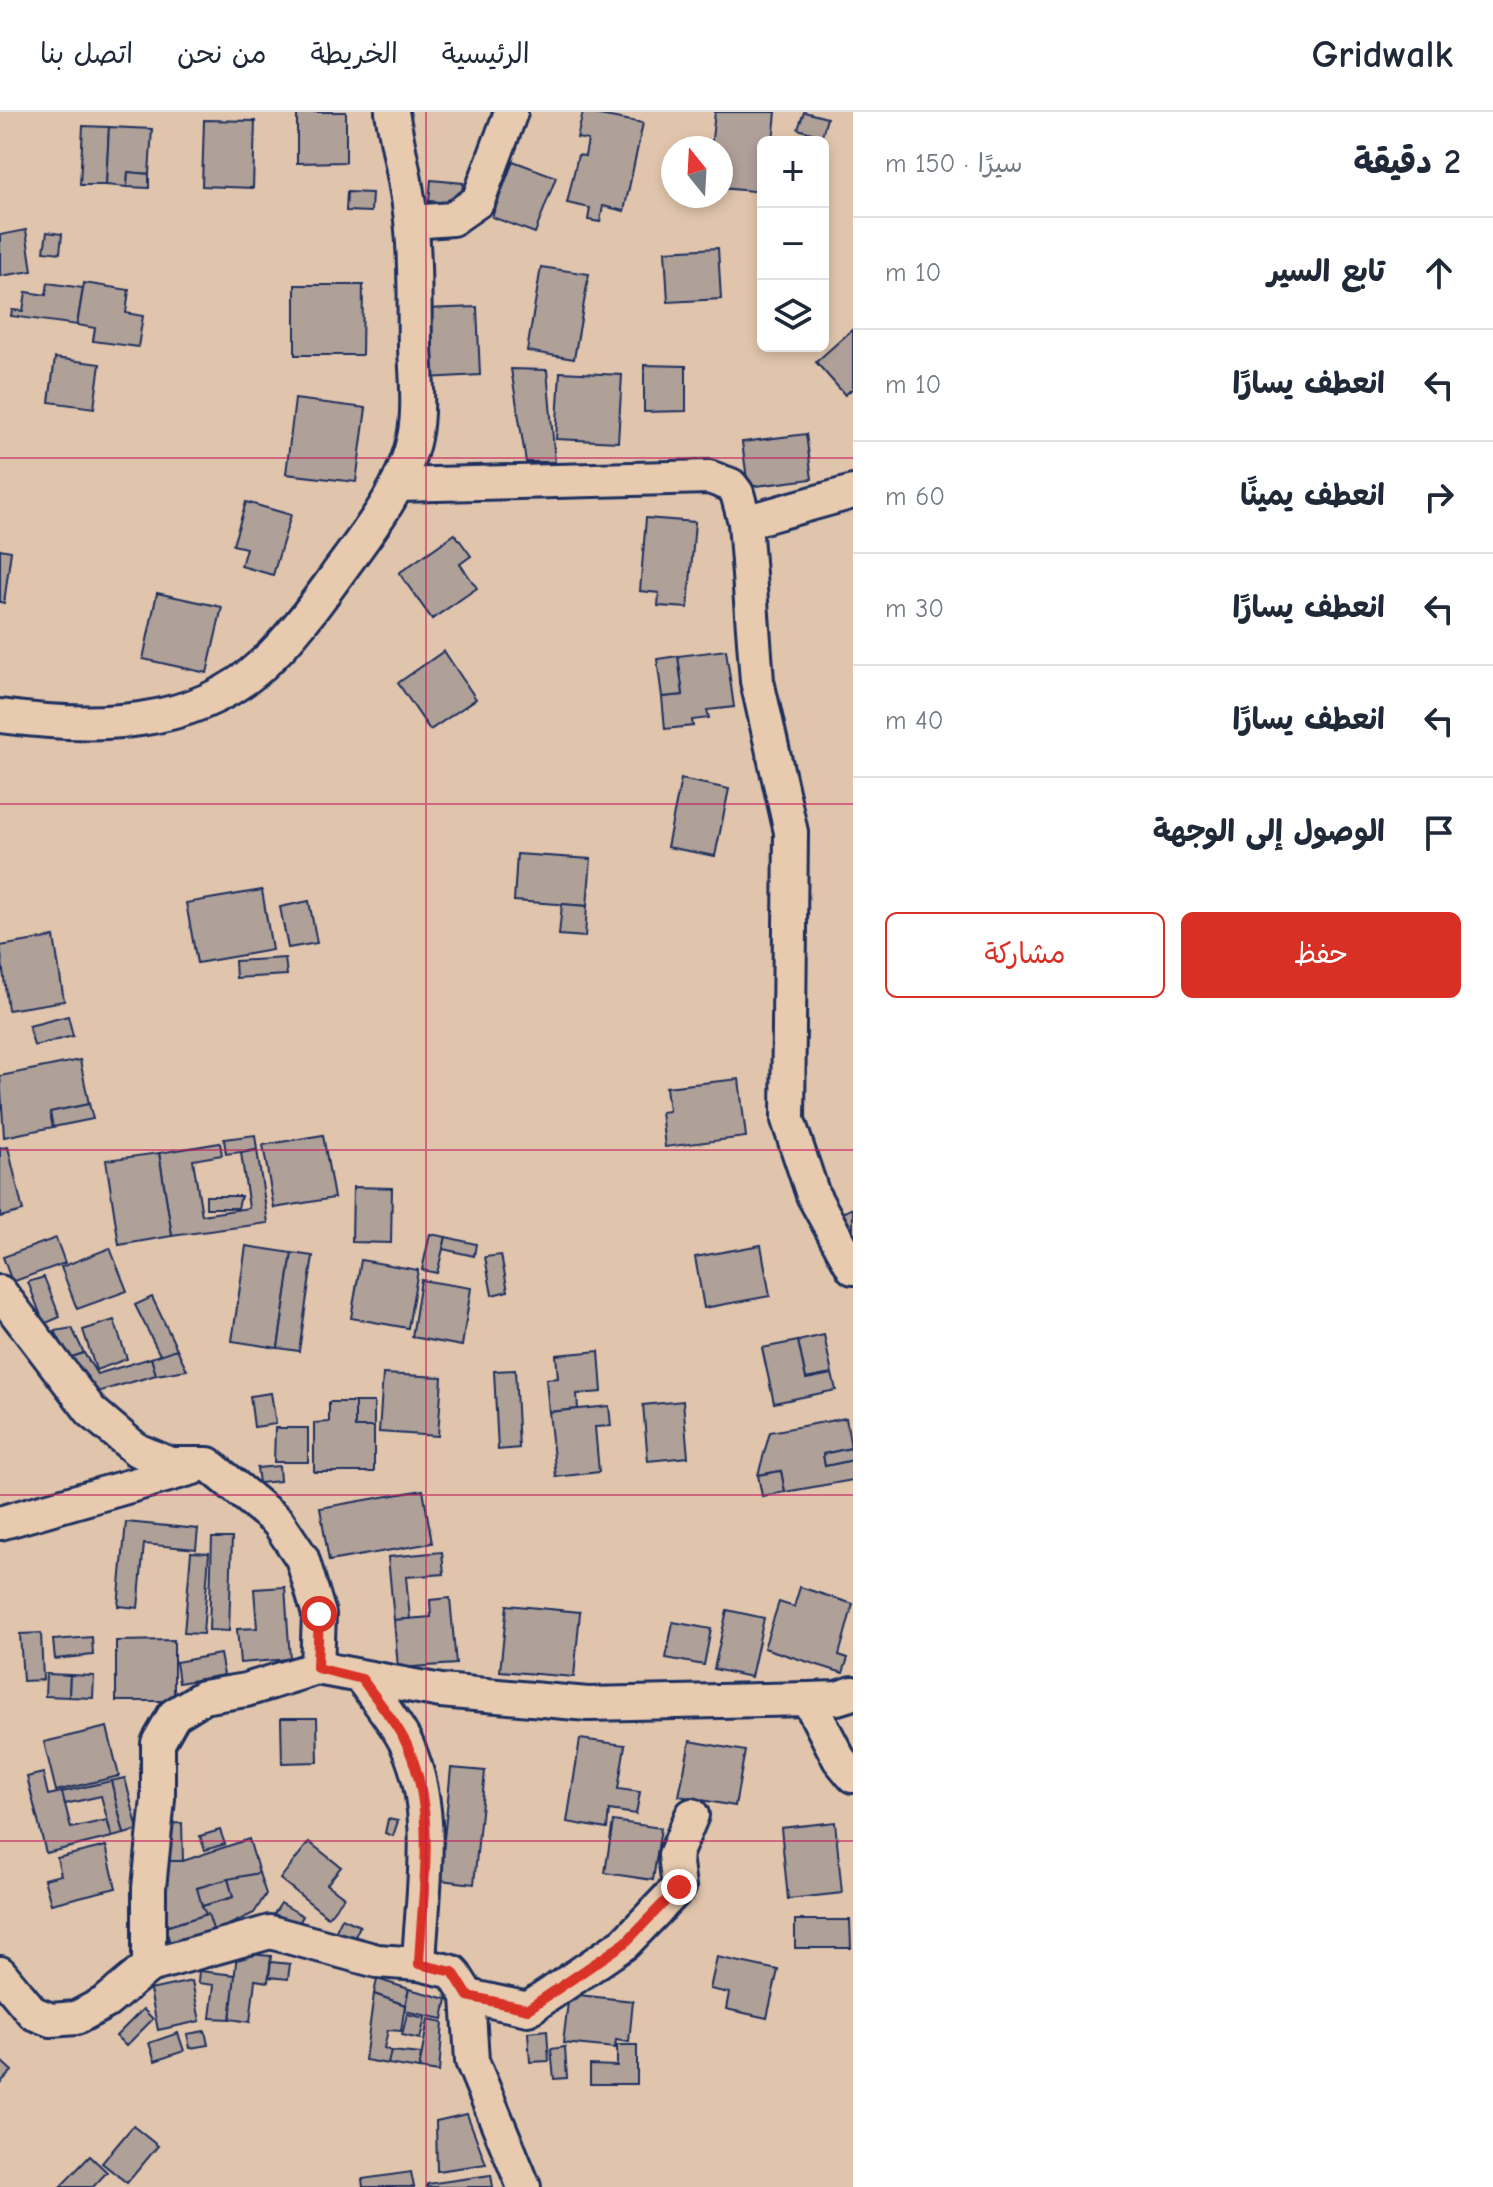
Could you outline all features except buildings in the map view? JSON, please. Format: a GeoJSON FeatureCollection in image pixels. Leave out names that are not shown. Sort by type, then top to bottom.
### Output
{"type":"FeatureCollection","features":[{"type":"Feature","properties":{"kind":"street"},"geometry":{"type":"LineString","coordinates":[[0,716],[52,723],[126,722],[179,712],[227,689],[263,665],[300,624],[373,526],[397,485],[415,436],[417,407],[412,222],[392,112]]}},
{"type":"Feature","properties":{"kind":"street"},"geometry":{"type":"LineString","coordinates":[[412,222],[452,219],[478,201],[511,112]]}},
{"type":"Feature","properties":{"kind":"street"},"geometry":{"type":"LineString","coordinates":[[397,485],[709,477],[731,485],[745,522],[757,681],[791,832],[788,1120],[813,1195],[853,1268]]}},
{"type":"Feature","properties":{"kind":"street"},"geometry":{"type":"LineString","coordinates":[[745,522],[853,492]]}},
{"type":"Feature","properties":{"kind":"street"},"geometry":{"type":"LineString","coordinates":[[0,1292],[91,1411],[137,1450],[170,1464],[208,1464],[278,1522],[302,1558],[319,1614],[317,1668]]}},
{"type":"Feature","properties":{"kind":"street"},"geometry":{"type":"LineString","coordinates":[[0,1523],[208,1464]]}},
{"type":"Feature","properties":{"kind":"street"},"geometry":{"type":"LineString","coordinates":[[149,1966],[149,1888],[158,1799],[158,1743],[174,1715],[203,1697],[246,1690],[317,1668],[362,1679],[441,1691],[588,1704],[837,1698],[853,1693]]}},
{"type":"Feature","properties":{"kind":"street"},"geometry":{"type":"LineString","coordinates":[[362,1679],[406,1743],[421,1781],[426,1812],[419,1964]]}},
{"type":"Feature","properties":{"kind":"street"},"geometry":{"type":"LineString","coordinates":[[808,1699],[839,1759],[853,1776]]}},
{"type":"Feature","properties":{"kind":"street"},"geometry":{"type":"LineString","coordinates":[[468,1996],[528,2009],[625,1943],[679,1887],[675,1855],[692,1815]]}},
{"type":"Feature","properties":{"kind":"street"},"geometry":{"type":"LineString","coordinates":[[0,1973],[33,2013],[51,2020],[76,2018],[106,2002],[149,1966],[270,1932],[377,1961],[419,1964],[453,1972],[468,1996],[472,2061],[524,2187]]}},
{"type":"Feature","properties":{"kind":"route"},"geometry":{"type":"LineString","coordinates":[[319,1614],[317,1668],[362,1679],[406,1743],[421,1781],[426,1812],[419,1964],[453,1972],[468,1996],[528,2009],[625,1943],[679,1887]]}}]}
